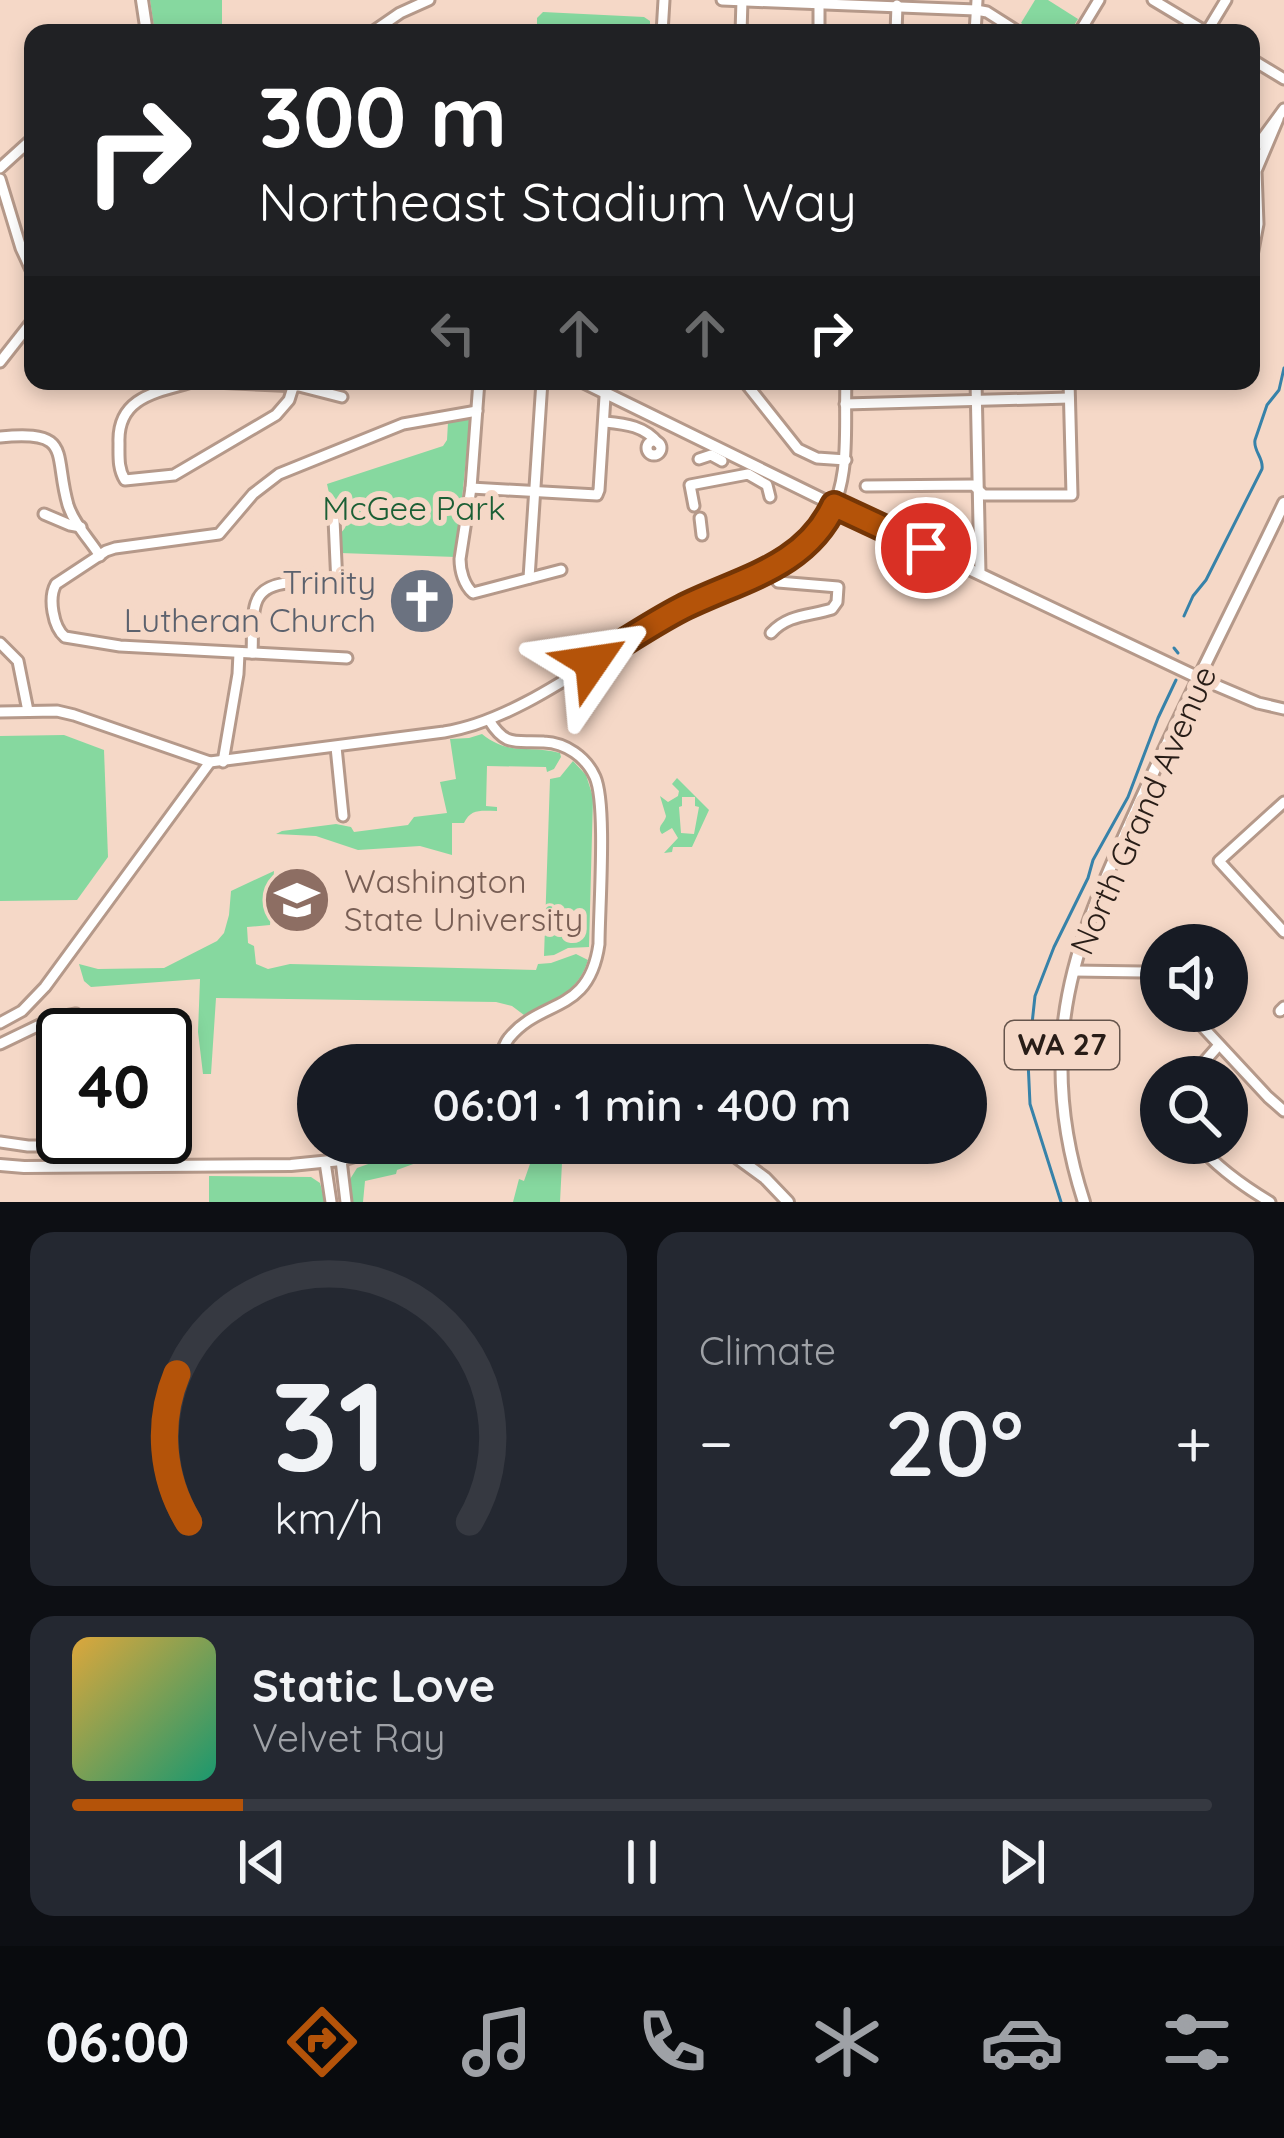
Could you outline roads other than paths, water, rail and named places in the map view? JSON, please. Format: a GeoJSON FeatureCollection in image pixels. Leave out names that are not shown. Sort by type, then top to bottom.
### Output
{"type":"FeatureCollection","features":[{"type":"Feature","properties":{"kind":"main road"},"geometry":{"type":"LineString","coordinates":[[612,390],[724,456],[1199,678]]}},
{"type":"Feature","properties":{"kind":"main road","name":"North Grand Avenue"},"geometry":{"type":"LineString","coordinates":[[1084,1202],[1067,1140],[1063,1101],[1063,1036],[1073,971],[1100,891],[1284,502]]}},
{"type":"Feature","properties":{"kind":"main road"},"geometry":{"type":"LineString","coordinates":[[0,1165],[298,1164]]}},
{"type":"Feature","properties":{"kind":"main road"},"geometry":{"type":"LineString","coordinates":[[746,1164],[788,1202]]}},
{"type":"Feature","properties":{"kind":"street"},"geometry":{"type":"LineString","coordinates":[[384,24],[429,0]]}},
{"type":"Feature","properties":{"kind":"street"},"geometry":{"type":"LineString","coordinates":[[722,0],[976,5],[1006,24]]}},
{"type":"Feature","properties":{"kind":"street"},"geometry":{"type":"LineString","coordinates":[[1153,0],[1192,24]]}},
{"type":"Feature","properties":{"kind":"street"},"geometry":{"type":"LineString","coordinates":[[896,24],[897,5]]}},
{"type":"Feature","properties":{"kind":"street"},"geometry":{"type":"LineString","coordinates":[[1260,142],[1281,114]]}},
{"type":"Feature","properties":{"kind":"street"},"geometry":{"type":"LineString","coordinates":[[1260,162],[1281,114]]}},
{"type":"Feature","properties":{"kind":"street"},"geometry":{"type":"LineString","coordinates":[[0,168],[24,146]]}},
{"type":"Feature","properties":{"kind":"street"},"geometry":{"type":"LineString","coordinates":[[0,179],[24,254]]}},
{"type":"Feature","properties":{"kind":"street"},"geometry":{"type":"LineString","coordinates":[[0,362],[24,331]]}},
{"type":"Feature","properties":{"kind":"street"},"geometry":{"type":"LineString","coordinates":[[165,390],[141,398],[123,417],[118,429],[120,473],[125,480],[174,476],[276,415],[287,405],[292,390]]}},
{"type":"Feature","properties":{"kind":"street"},"geometry":{"type":"LineString","coordinates":[[317,390],[342,398]]}},
{"type":"Feature","properties":{"kind":"street"},"geometry":{"type":"LineString","coordinates":[[478,390],[460,568],[473,593],[561,570]]}},
{"type":"Feature","properties":{"kind":"street"},"geometry":{"type":"LineString","coordinates":[[529,578],[541,390]]}},
{"type":"Feature","properties":{"kind":"street"},"geometry":{"type":"LineString","coordinates":[[471,488],[597,495],[605,390]]}},
{"type":"Feature","properties":{"kind":"street"},"geometry":{"type":"LineString","coordinates":[[751,390],[798,448],[817,458],[845,460]]}},
{"type":"Feature","properties":{"kind":"street"},"geometry":{"type":"LineString","coordinates":[[0,712],[57,710],[210,762],[462,730],[489,720],[678,610],[807,546],[834,505],[845,460],[846,390]]}},
{"type":"Feature","properties":{"kind":"street"},"geometry":{"type":"LineString","coordinates":[[976,390],[980,574]]}},
{"type":"Feature","properties":{"kind":"street"},"geometry":{"type":"LineString","coordinates":[[866,486],[973,485],[985,495],[1072,495],[1069,390]]}},
{"type":"Feature","properties":{"kind":"street"},"geometry":{"type":"LineString","coordinates":[[845,404],[1069,398]]}},
{"type":"Feature","properties":{"kind":"street"},"geometry":{"type":"LineString","coordinates":[[346,658],[120,646],[65,637],[57,626],[53,587],[115,548],[219,534],[253,494],[279,475],[403,424],[476,411]]}},
{"type":"Feature","properties":{"kind":"street"},"geometry":{"type":"LineString","coordinates":[[605,422],[642,429],[659,444]]}},
{"type":"Feature","properties":{"kind":"street"},"geometry":{"type":"LineString","coordinates":[[0,437],[32,434],[51,442],[61,457],[68,503],[100,556]]}},
{"type":"Feature","properties":{"kind":"street"},"geometry":{"type":"LineString","coordinates":[[699,459],[724,456],[725,478]]}},
{"type":"Feature","properties":{"kind":"street"},"geometry":{"type":"LineString","coordinates":[[694,506],[690,485],[725,478],[751,475],[769,486],[770,497]]}},
{"type":"Feature","properties":{"kind":"street"},"geometry":{"type":"LineString","coordinates":[[44,514],[81,527]]}},
{"type":"Feature","properties":{"kind":"street"},"geometry":{"type":"LineString","coordinates":[[700,518],[703,535]]}},
{"type":"Feature","properties":{"kind":"street"},"geometry":{"type":"LineString","coordinates":[[253,653],[256,604],[262,592],[282,584],[337,585],[334,519]]}},
{"type":"Feature","properties":{"kind":"street"},"geometry":{"type":"LineString","coordinates":[[768,569],[778,581],[838,587],[832,609],[781,622],[771,633]]}},
{"type":"Feature","properties":{"kind":"street"},"geometry":{"type":"LineString","coordinates":[[0,643],[18,662],[28,711]]}},
{"type":"Feature","properties":{"kind":"street"},"geometry":{"type":"LineString","coordinates":[[223,762],[239,653]]}},
{"type":"Feature","properties":{"kind":"street"},"geometry":{"type":"LineString","coordinates":[[1199,678],[1284,709]]}},
{"type":"Feature","properties":{"kind":"street"},"geometry":{"type":"LineString","coordinates":[[489,720],[505,740],[549,742],[573,751],[594,774],[600,800],[599,944],[594,967],[572,997],[529,1022],[506,1044]]}},
{"type":"Feature","properties":{"kind":"street"},"geometry":{"type":"LineString","coordinates":[[337,747],[343,816]]}},
{"type":"Feature","properties":{"kind":"street"},"geometry":{"type":"LineString","coordinates":[[0,1023],[22,1011],[45,986],[210,762]]}},
{"type":"Feature","properties":{"kind":"street"},"geometry":{"type":"LineString","coordinates":[[1283,804],[1220,861],[1284,932]]}},
{"type":"Feature","properties":{"kind":"street"},"geometry":{"type":"LineString","coordinates":[[1073,971],[1140,972]]}},
{"type":"Feature","properties":{"kind":"street"},"geometry":{"type":"LineString","coordinates":[[0,1044],[36,1027]]}},
{"type":"Feature","properties":{"kind":"street"},"geometry":{"type":"LineString","coordinates":[[1207,1032],[1284,1111]]}},
{"type":"Feature","properties":{"kind":"street"},"geometry":{"type":"LineString","coordinates":[[1209,1056],[1219,1045]]}},
{"type":"Feature","properties":{"kind":"street"},"geometry":{"type":"LineString","coordinates":[[0,1142],[36,1144]]}},
{"type":"Feature","properties":{"kind":"street"},"geometry":{"type":"LineString","coordinates":[[325,1164],[331,1202]]}},
{"type":"Feature","properties":{"kind":"street"},"geometry":{"type":"LineString","coordinates":[[341,1164],[346,1202]]}},
{"type":"Feature","properties":{"kind":"street"},"geometry":{"type":"LineString","coordinates":[[1218,1164],[1270,1202]]}},
{"type":"Feature","properties":{"kind":"waterway"},"geometry":{"type":"LineString","coordinates":[[1184,616],[1262,469],[1255,440],[1284,368]]}},
{"type":"Feature","properties":{"kind":"waterway"},"geometry":{"type":"LineString","coordinates":[[1174,648],[1178,653]]}},
{"type":"Feature","properties":{"kind":"waterway"},"geometry":{"type":"LineString","coordinates":[[1061,1202],[1030,1104],[1028,1061],[1035,996],[1093,860],[1128,797],[1176,680]]}},
{"type":"Feature","properties":{"kind":"place","name":"Trinity Lutheran Church"},"geometry":{"type":"Point","coordinates":[422,601]}},
{"type":"Feature","properties":{"kind":"place","name":"Washington State University"},"geometry":{"type":"Point","coordinates":[297,900]}},
{"type":"Feature","properties":{"kind":"park label","name":"McGee Park"},"geometry":{"type":"Point","coordinates":[414,508]}}]}
